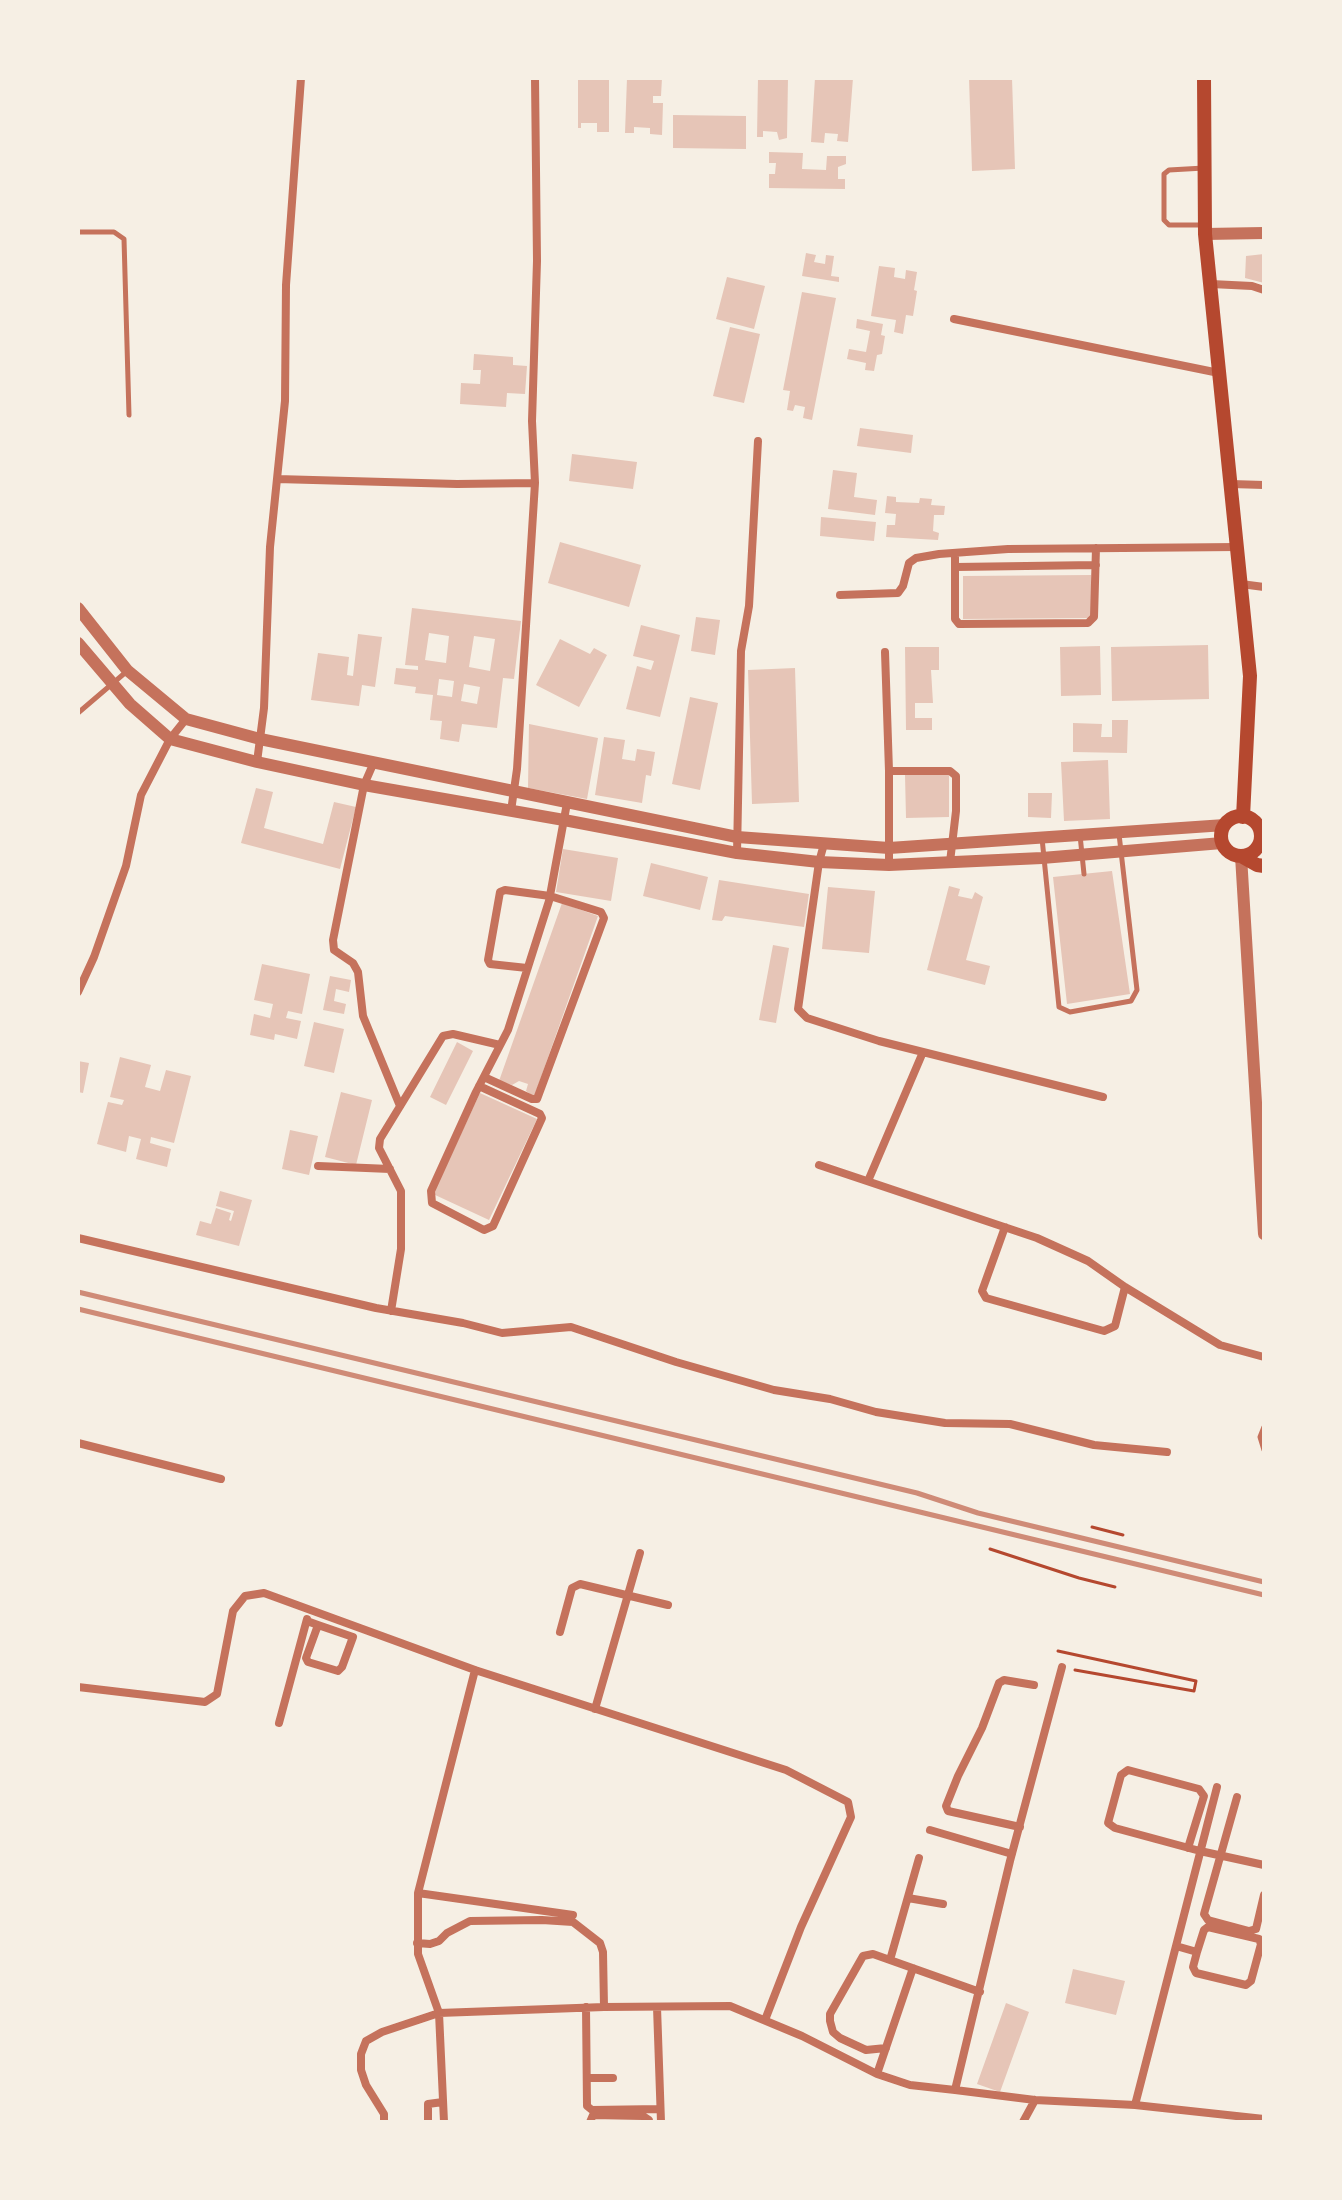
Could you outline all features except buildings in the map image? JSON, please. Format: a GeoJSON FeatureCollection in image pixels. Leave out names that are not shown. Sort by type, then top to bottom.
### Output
{"type":"FeatureCollection","features":[{"type":"Feature","properties":{"kind":"main road"},"geometry":{"type":"LineString","coordinates":[[1204,78],[1205,230],[1250,676],[1243,817]]}},
{"type":"Feature","properties":{"kind":"main road"},"geometry":{"type":"LineString","coordinates":[[1241,856],[1255,850],[1261,832],[1257,823],[1248,817],[1237,816],[1221,831],[1222,843],[1228,852],[1264,866]]}},
{"type":"Feature","properties":{"kind":"street"},"geometry":{"type":"LineString","coordinates":[[257,762],[264,708],[270,547],[285,401],[286,285],[301,78]]}},
{"type":"Feature","properties":{"kind":"street"},"geometry":{"type":"LineString","coordinates":[[511,811],[517,769],[535,483],[532,421],[537,261],[535,78]]}},
{"type":"Feature","properties":{"kind":"street"},"geometry":{"type":"LineString","coordinates":[[1205,230],[1264,233]]}},
{"type":"Feature","properties":{"kind":"street"},"geometry":{"type":"LineString","coordinates":[[1211,284],[1252,286],[1264,290]]}},
{"type":"Feature","properties":{"kind":"street"},"geometry":{"type":"LineString","coordinates":[[954,319],[1220,373]]}},
{"type":"Feature","properties":{"kind":"street"},"geometry":{"type":"LineString","coordinates":[[737,853],[741,651],[749,606],[758,441]]}},
{"type":"Feature","properties":{"kind":"street"},"geometry":{"type":"LineString","coordinates":[[277,479],[535,483]]}},
{"type":"Feature","properties":{"kind":"street"},"geometry":{"type":"LineString","coordinates":[[1231,484],[1264,485]]}},
{"type":"Feature","properties":{"kind":"street"},"geometry":{"type":"LineString","coordinates":[[840,595],[898,593],[909,563],[916,558],[955,553],[1008,549],[1237,547]]}},
{"type":"Feature","properties":{"kind":"street"},"geometry":{"type":"LineString","coordinates":[[955,553],[955,619],[959,624],[1088,623],[1094,617],[1096,548]]}},
{"type":"Feature","properties":{"kind":"street"},"geometry":{"type":"LineString","coordinates":[[956,567],[1096,565]]}},
{"type":"Feature","properties":{"kind":"street"},"geometry":{"type":"LineString","coordinates":[[1241,584],[1264,587]]}},
{"type":"Feature","properties":{"kind":"street"},"geometry":{"type":"LineString","coordinates":[[78,608],[127,670],[186,719],[260,739],[737,837],[889,848],[1225,825]]}},
{"type":"Feature","properties":{"kind":"street"},"geometry":{"type":"LineString","coordinates":[[78,643],[130,704],[170,739],[364,785],[737,853],[819,862],[889,865],[1042,858],[1222,843]]}},
{"type":"Feature","properties":{"kind":"street"},"geometry":{"type":"LineString","coordinates":[[885,652],[889,865]]}},
{"type":"Feature","properties":{"kind":"street"},"geometry":{"type":"LineString","coordinates":[[78,992],[94,957],[126,866],[141,795],[170,739],[186,719]]}},
{"type":"Feature","properties":{"kind":"street"},"geometry":{"type":"LineString","coordinates":[[374,762],[364,785],[333,940],[334,950],[353,963],[358,972],[363,1016],[400,1106]]}},
{"type":"Feature","properties":{"kind":"street"},"geometry":{"type":"LineString","coordinates":[[889,771],[950,771],[956,776],[956,811],[950,862]]}},
{"type":"Feature","properties":{"kind":"street"},"geometry":{"type":"LineString","coordinates":[[479,1086],[540,1114],[542,1118],[493,1226],[484,1230],[432,1203],[431,1191],[479,1086],[508,1030],[550,896],[567,803]]}},
{"type":"Feature","properties":{"kind":"street"},"geometry":{"type":"LineString","coordinates":[[824,844],[798,1009],[807,1018],[879,1041],[1103,1097]]}},
{"type":"Feature","properties":{"kind":"street"},"geometry":{"type":"LineString","coordinates":[[1241,856],[1264,1234]]}},
{"type":"Feature","properties":{"kind":"street"},"geometry":{"type":"LineString","coordinates":[[484,1077],[537,1099],[604,918],[601,912],[550,896],[500,892],[488,960],[490,964],[527,968]]}},
{"type":"Feature","properties":{"kind":"street"},"geometry":{"type":"LineString","coordinates":[[391,1311],[401,1249],[401,1191],[379,1148],[380,1139],[443,1036],[453,1034],[500,1045]]}},
{"type":"Feature","properties":{"kind":"street"},"geometry":{"type":"LineString","coordinates":[[868,1181],[923,1052]]}},
{"type":"Feature","properties":{"kind":"street"},"geometry":{"type":"LineString","coordinates":[[819,1165],[1037,1238],[1088,1261],[1220,1345],[1264,1357]]}},
{"type":"Feature","properties":{"kind":"street"},"geometry":{"type":"LineString","coordinates":[[318,1166],[390,1169]]}},
{"type":"Feature","properties":{"kind":"street"},"geometry":{"type":"LineString","coordinates":[[1005,1227],[982,1291],[986,1298],[1104,1331],[1115,1326],[1125,1287]]}},
{"type":"Feature","properties":{"kind":"street"},"geometry":{"type":"LineString","coordinates":[[78,1238],[391,1311],[502,1333],[571,1327],[774,1390],[830,1399],[876,1412],[945,1423],[1010,1424],[1094,1445],[1167,1452]]}},
{"type":"Feature","properties":{"kind":"street"},"geometry":{"type":"LineString","coordinates":[[78,1443],[221,1479]]}},
{"type":"Feature","properties":{"kind":"street"},"geometry":{"type":"LineString","coordinates":[[595,1709],[640,1553]]}},
{"type":"Feature","properties":{"kind":"street"},"geometry":{"type":"LineString","coordinates":[[560,1632],[572,1588],[580,1584],[668,1605]]}},
{"type":"Feature","properties":{"kind":"street"},"geometry":{"type":"LineString","coordinates":[[78,1687],[205,1702],[217,1694],[233,1611],[245,1596],[264,1593],[475,1670],[786,1770],[848,1802],[851,1817],[801,1927],[765,2020]]}},
{"type":"Feature","properties":{"kind":"street"},"geometry":{"type":"LineString","coordinates":[[279,1723],[310,1610]]}},
{"type":"Feature","properties":{"kind":"street"},"geometry":{"type":"LineString","coordinates":[[307,1621],[353,1637]]}},
{"type":"Feature","properties":{"kind":"street"},"geometry":{"type":"LineString","coordinates":[[318,1625],[306,1658],[308,1662],[338,1671],[357,1627]]}},
{"type":"Feature","properties":{"kind":"street"},"geometry":{"type":"LineString","coordinates":[[955,2090],[1012,1854],[1062,1667]]}},
{"type":"Feature","properties":{"kind":"street"},"geometry":{"type":"LineString","coordinates":[[444,2122],[439,2013],[418,1954],[418,1893],[475,1670]]}},
{"type":"Feature","properties":{"kind":"street"},"geometry":{"type":"LineString","coordinates":[[1020,1827],[948,1811],[946,1806],[999,1683],[1004,1680],[1034,1685]]}},
{"type":"Feature","properties":{"kind":"street"},"geometry":{"type":"LineString","coordinates":[[1188,1848],[1204,1796],[1199,1789],[1128,1770],[1121,1775],[1108,1823],[1115,1828],[1188,1848],[1200,1851],[1264,1865]]}},
{"type":"Feature","properties":{"kind":"street"},"geometry":{"type":"LineString","coordinates":[[1135,2105],[1217,1787]]}},
{"type":"Feature","properties":{"kind":"street"},"geometry":{"type":"LineString","coordinates":[[1237,1797],[1204,1914],[1208,1920],[1249,1931],[1256,1929],[1264,1895]]}},
{"type":"Feature","properties":{"kind":"street"},"geometry":{"type":"LineString","coordinates":[[930,1830],[1012,1854]]}},
{"type":"Feature","properties":{"kind":"street"},"geometry":{"type":"LineString","coordinates":[[890,1960],[919,1858]]}},
{"type":"Feature","properties":{"kind":"street"},"geometry":{"type":"LineString","coordinates":[[418,1893],[573,1915]]}},
{"type":"Feature","properties":{"kind":"street"},"geometry":{"type":"LineString","coordinates":[[908,1898],[943,1904]]}},
{"type":"Feature","properties":{"kind":"street"},"geometry":{"type":"LineString","coordinates":[[417,1943],[439,1941],[470,1921],[573,1922],[600,1943],[603,1952],[604,2007]]}},
{"type":"Feature","properties":{"kind":"street"},"geometry":{"type":"LineString","coordinates":[[1208,1927],[1259,1939],[1261,1944],[1251,1981],[1246,1985],[1196,1973],[1193,1967],[1197,1952],[1204,1930],[1208,1927]]}},
{"type":"Feature","properties":{"kind":"street"},"geometry":{"type":"LineString","coordinates":[[1176,1946],[1197,1952]]}},
{"type":"Feature","properties":{"kind":"street"},"geometry":{"type":"LineString","coordinates":[[886,2048],[866,2050],[840,2038],[833,2032],[830,2021],[830,2014],[863,1956],[873,1954],[980,1992]]}},
{"type":"Feature","properties":{"kind":"street"},"geometry":{"type":"LineString","coordinates":[[877,2074],[913,1968]]}},
{"type":"Feature","properties":{"kind":"street"},"geometry":{"type":"LineString","coordinates":[[384,2122],[384,2114],[366,2085],[361,2070],[361,2054],[366,2041],[382,2032],[439,2013],[586,2007],[730,2006],[802,2036],[877,2074],[910,2085],[1035,2100],[1135,2105],[1264,2119]]}},
{"type":"Feature","properties":{"kind":"street"},"geometry":{"type":"LineString","coordinates":[[586,2007],[587,2106],[592,2110],[660,2109]]}},
{"type":"Feature","properties":{"kind":"street"},"geometry":{"type":"LineString","coordinates":[[657,2007],[661,2122]]}},
{"type":"Feature","properties":{"kind":"street"},"geometry":{"type":"LineString","coordinates":[[587,2078],[613,2078]]}},
{"type":"Feature","properties":{"kind":"street"},"geometry":{"type":"LineString","coordinates":[[1023,2122],[1035,2100]]}},
{"type":"Feature","properties":{"kind":"street"},"geometry":{"type":"LineString","coordinates":[[428,2122],[428,2104],[443,2102]]}},
{"type":"Feature","properties":{"kind":"street"},"geometry":{"type":"LineString","coordinates":[[590,2122],[593,2115],[643,2116],[649,2122]]}},
{"type":"Feature","properties":{"kind":"lane"},"geometry":{"type":"LineString","coordinates":[[1205,168],[1169,170],[1164,174],[1164,220],[1169,225],[1205,230]]}},
{"type":"Feature","properties":{"kind":"lane"},"geometry":{"type":"LineString","coordinates":[[78,232],[114,232],[124,239],[129,415]]}},
{"type":"Feature","properties":{"kind":"lane"},"geometry":{"type":"LineString","coordinates":[[78,713],[127,670]]}},
{"type":"Feature","properties":{"kind":"lane"},"geometry":{"type":"LineString","coordinates":[[1042,838],[1059,1007],[1070,1012],[1131,1001],[1137,990],[1119,833]]}},
{"type":"Feature","properties":{"kind":"lane"},"geometry":{"type":"LineString","coordinates":[[1080,835],[1084,874]]}},
{"type":"Feature","properties":{"kind":"lane"},"geometry":{"type":"LineString","coordinates":[[1264,1427],[1260,1437],[1264,1450]]}},
{"type":"Feature","properties":{"kind":"path"},"geometry":{"type":"LineString","coordinates":[[1092,1527],[1123,1535]]}},
{"type":"Feature","properties":{"kind":"path"},"geometry":{"type":"LineString","coordinates":[[990,1549],[1115,1587]]}},
{"type":"Feature","properties":{"kind":"path"},"geometry":{"type":"LineString","coordinates":[[1058,1651],[1196,1681],[1194,1691],[1062,1667]]}},
{"type":"Feature","properties":{"kind":"railway"},"geometry":{"type":"LineString","coordinates":[[78,1292],[917,1493],[978,1513],[1264,1582]]}},
{"type":"Feature","properties":{"kind":"railway"},"geometry":{"type":"LineString","coordinates":[[78,1309],[1264,1595]]}}]}
